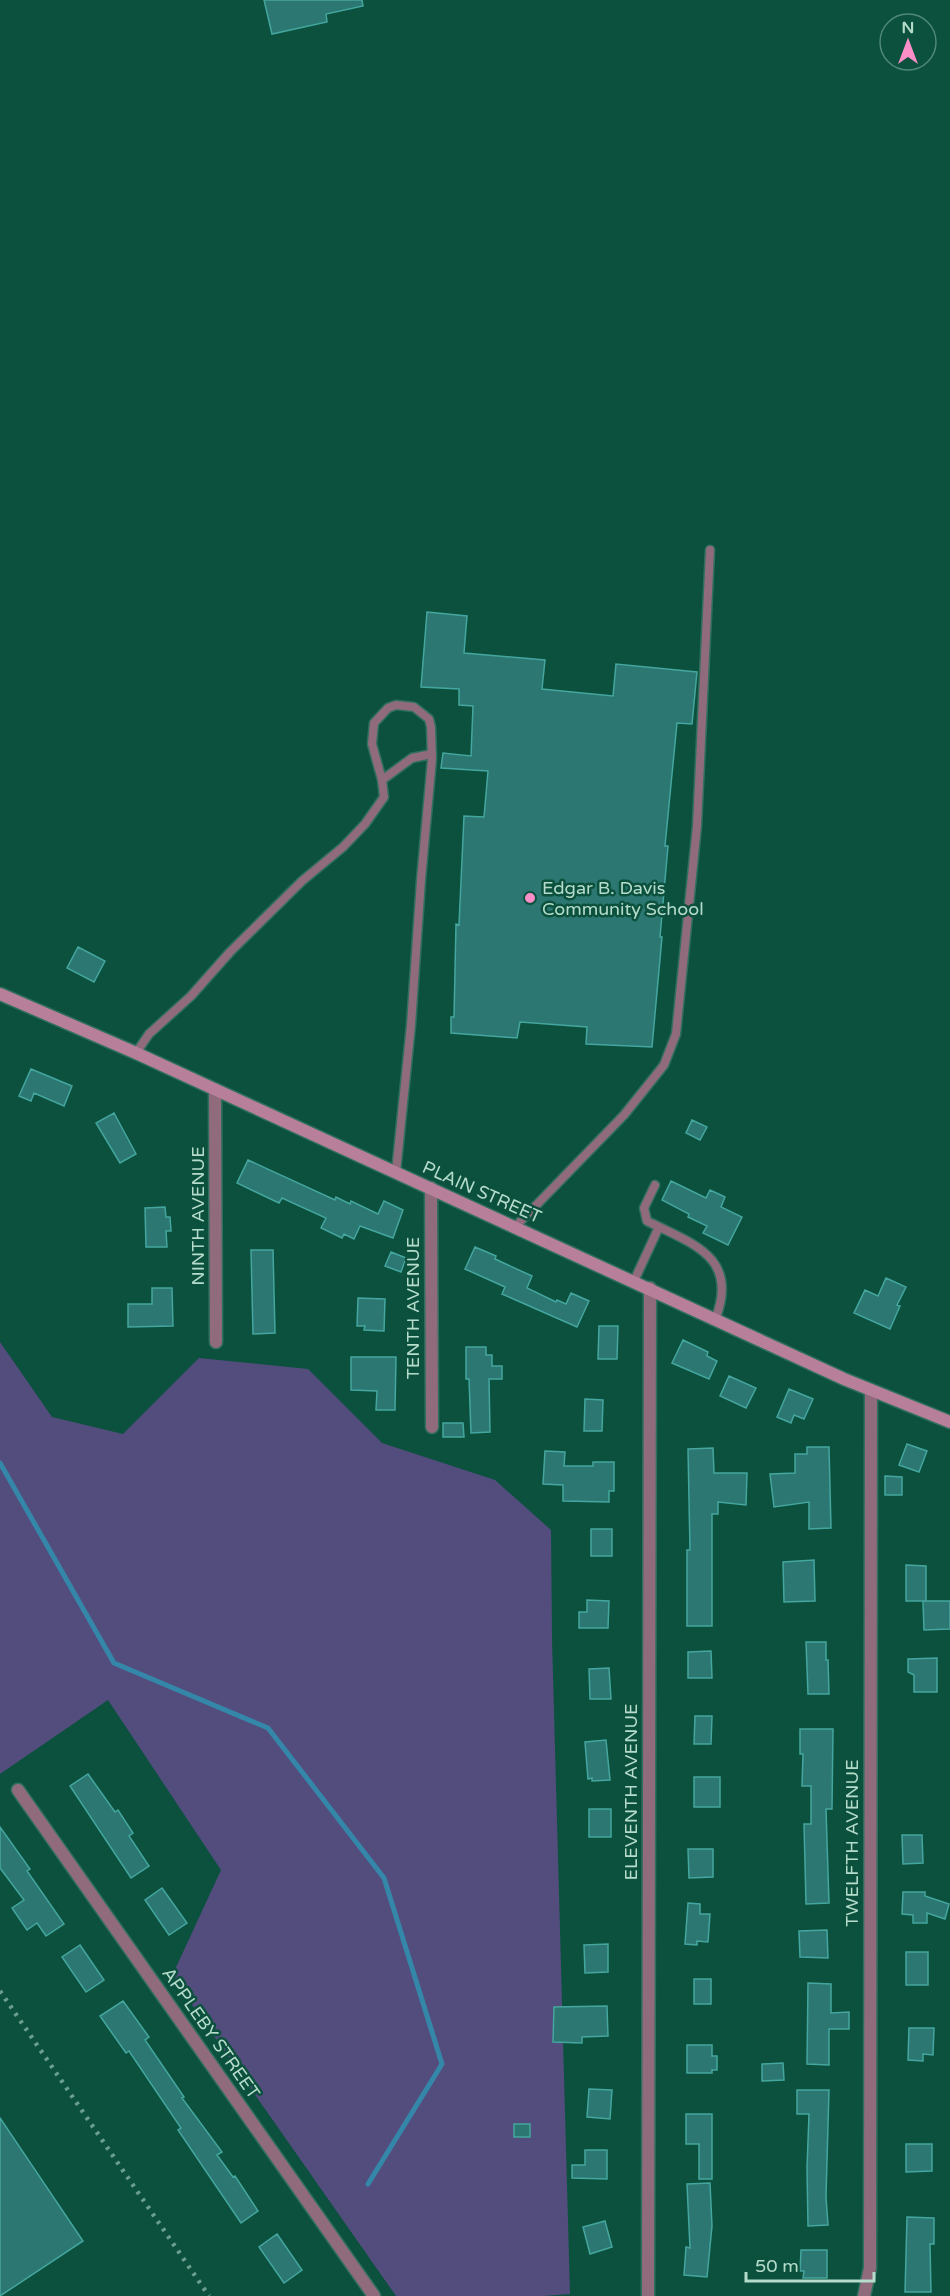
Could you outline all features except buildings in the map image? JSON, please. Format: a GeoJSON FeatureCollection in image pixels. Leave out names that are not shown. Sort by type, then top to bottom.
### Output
{"type":"FeatureCollection","features":[{"type":"Feature","properties":{"kind":"main road","name":"PLAIN STREET"},"geometry":{"type":"LineString","coordinates":[[0,994],[136,1053],[870,1390],[950,1422]]}},
{"type":"Feature","properties":{"kind":"street","name":"NINTH AVENUE"},"geometry":{"type":"LineString","coordinates":[[215,1090],[216,1342]]}},
{"type":"Feature","properties":{"kind":"street","name":"TENTH AVENUE"},"geometry":{"type":"LineString","coordinates":[[431,1188],[432,1427]]}},
{"type":"Feature","properties":{"kind":"street","name":"ELEVENTH AVENUE"},"geometry":{"type":"LineString","coordinates":[[648,2296],[650,1288]]}},
{"type":"Feature","properties":{"kind":"street","name":"TWELFTH AVENUE"},"geometry":{"type":"LineString","coordinates":[[864,2296],[870,2268],[870,1390]]}},
{"type":"Feature","properties":{"kind":"street","name":"APPLEBY STREET"},"geometry":{"type":"LineString","coordinates":[[18,1790],[374,2296]]}},
{"type":"Feature","properties":{"kind":"lane"},"geometry":{"type":"LineString","coordinates":[[515,1227],[624,1115],[664,1065],[676,1034],[697,826],[710,550]]}},
{"type":"Feature","properties":{"kind":"lane"},"geometry":{"type":"LineString","coordinates":[[136,1053],[149,1034],[191,996],[238,944],[302,881],[343,847],[365,824],[381,802],[384,791],[374,756],[372,729],[377,717],[388,708],[414,706],[424,714],[431,727],[432,754],[411,1025],[396,1172]]}},
{"type":"Feature","properties":{"kind":"lane"},"geometry":{"type":"LineString","coordinates":[[382,780],[412,758],[432,754]]}},
{"type":"Feature","properties":{"kind":"lane"},"geometry":{"type":"LineString","coordinates":[[655,1185],[644,1208],[647,1221],[704,1249],[717,1267],[722,1292],[721,1304],[715,1320]]}},
{"type":"Feature","properties":{"kind":"lane"},"geometry":{"type":"LineString","coordinates":[[634,1281],[660,1227]]}},
{"type":"Feature","properties":{"kind":"shaded area"},"geometry":{"type":"Polygon","coordinates":[[[0,1342],[52,1417],[123,1434],[199,1358],[308,1369],[382,1443],[495,1480],[551,1530],[570,2294],[396,2296],[172,1976],[221,1870],[108,1700],[0,1774],[0,1342]]]}},
{"type":"Feature","properties":{"kind":"waterway"},"geometry":{"type":"LineString","coordinates":[[0,1463],[114,1663],[268,1728],[384,1878],[442,2064],[368,2184]]}},
{"type":"Feature","properties":{"kind":"railway"},"geometry":{"type":"LineString","coordinates":[[0,1991],[209,2296]]}},
{"type":"Feature","properties":{"kind":"place","name":"Edgar B. Davis Community School"},"geometry":{"type":"Point","coordinates":[530,898]}}]}
